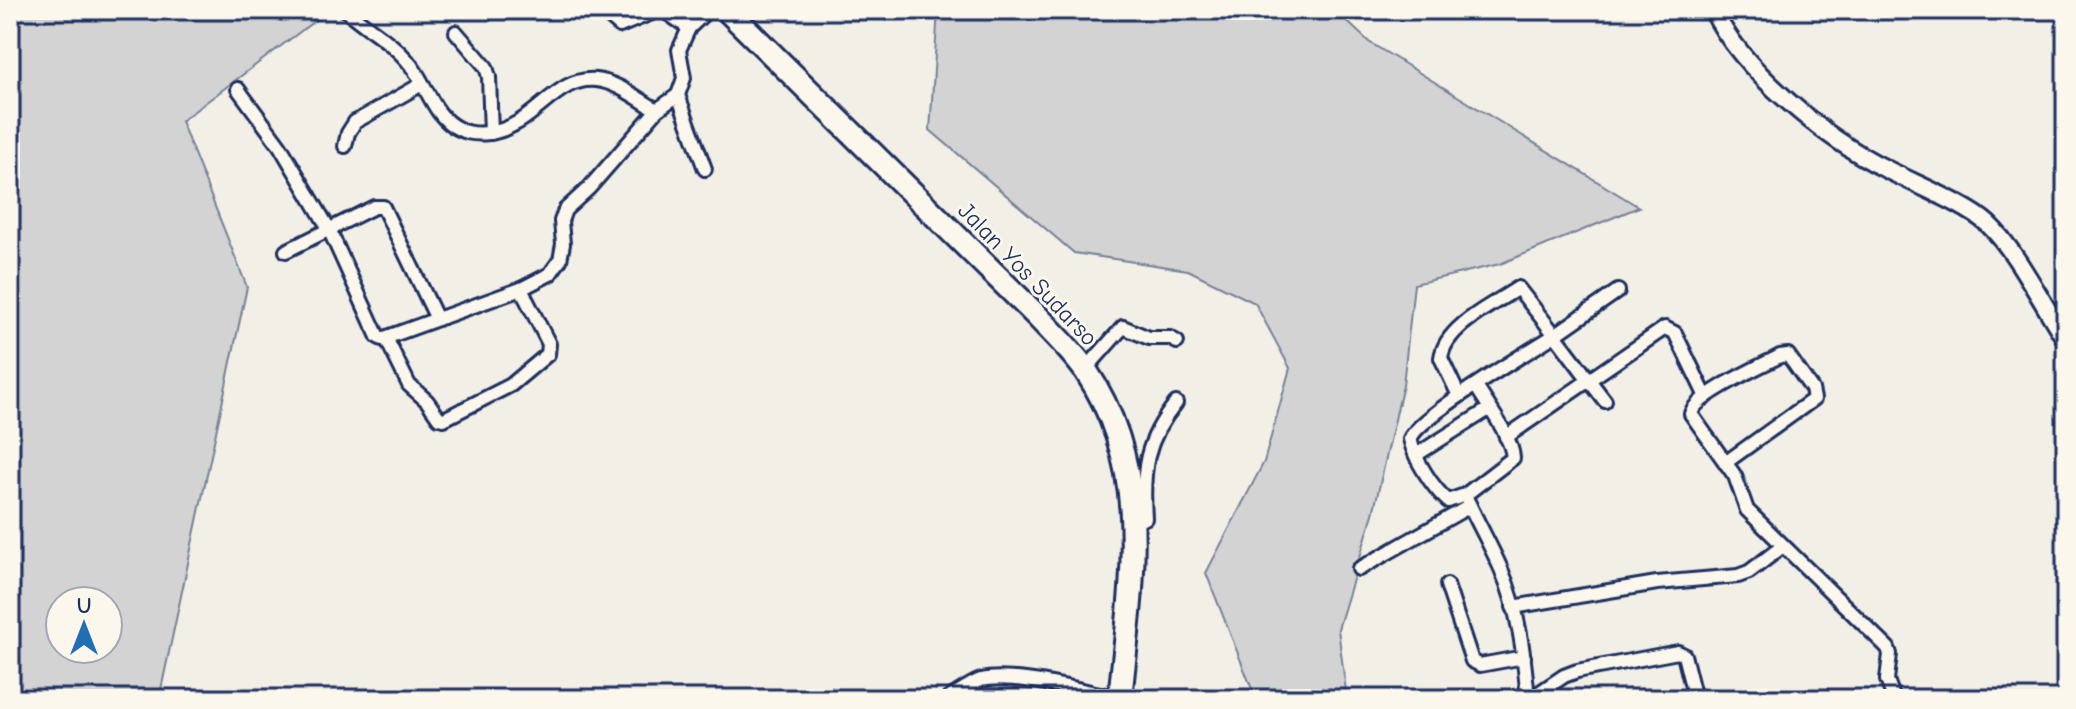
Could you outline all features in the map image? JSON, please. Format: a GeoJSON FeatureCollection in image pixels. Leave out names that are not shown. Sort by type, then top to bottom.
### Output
{"type":"FeatureCollection","features":[{"type":"Feature","properties":{"kind":"highway","name":"Jalan Yos Sudarso"},"geometry":{"type":"LineString","coordinates":[[727,10],[1037,316],[1085,370],[1106,406],[1120,442],[1133,522],[1134,572],[1120,699]]}},
{"type":"Feature","properties":{"kind":"street"},"geometry":{"type":"LineString","coordinates":[[346,10],[393,45],[411,64],[441,114],[457,129],[477,134],[509,129],[580,80],[608,82],[657,110]]}},
{"type":"Feature","properties":{"kind":"street"},"geometry":{"type":"LineString","coordinates":[[602,10],[620,26],[661,10],[689,28]]}},
{"type":"Feature","properties":{"kind":"street"},"geometry":{"type":"LineString","coordinates":[[238,89],[280,146],[329,229],[378,337],[386,338],[521,289],[556,268],[562,253],[561,221],[565,210],[589,188],[657,110],[678,95],[684,78],[679,50],[689,28],[708,10]]}},
{"type":"Feature","properties":{"kind":"street"},"geometry":{"type":"LineString","coordinates":[[1713,10],[1745,56],[1774,89],[1827,132],[1878,165],[1986,222],[2001,238],[2066,340]]}},
{"type":"Feature","properties":{"kind":"street"},"geometry":{"type":"LineString","coordinates":[[456,32],[486,67],[491,133]]}},
{"type":"Feature","properties":{"kind":"street"},"geometry":{"type":"LineString","coordinates":[[345,146],[355,122],[422,84]]}},
{"type":"Feature","properties":{"kind":"street"},"geometry":{"type":"LineString","coordinates":[[678,95],[705,169]]}},
{"type":"Feature","properties":{"kind":"street"},"geometry":{"type":"LineString","coordinates":[[286,251],[374,207],[383,207],[437,319]]}},
{"type":"Feature","properties":{"kind":"street"},"geometry":{"type":"LineString","coordinates":[[1459,396],[1441,358],[1448,337],[1518,288],[1605,401]]}},
{"type":"Feature","properties":{"kind":"street"},"geometry":{"type":"LineString","coordinates":[[386,338],[409,385],[427,401],[439,418],[444,419],[511,385],[548,354],[549,344],[521,289]]}},
{"type":"Feature","properties":{"kind":"street"},"geometry":{"type":"LineString","coordinates":[[1468,500],[1445,500],[1416,455],[1411,434],[1459,396],[1618,291]]}},
{"type":"Feature","properties":{"kind":"street"},"geometry":{"type":"LineString","coordinates":[[1085,370],[1123,327],[1149,338],[1170,338],[1177,342]]}},
{"type":"Feature","properties":{"kind":"street"},"geometry":{"type":"LineString","coordinates":[[1506,437],[1659,331],[1669,329],[1675,333],[1706,397]]}},
{"type":"Feature","properties":{"kind":"street"},"geometry":{"type":"LineString","coordinates":[[1725,463],[1814,399],[1815,395],[1788,355],[1784,354],[1706,397],[1695,405],[1691,414],[1725,463],[1735,476],[1747,510],[1888,648],[1887,680],[1894,699]]}},
{"type":"Feature","properties":{"kind":"street"},"geometry":{"type":"LineString","coordinates":[[1359,569],[1468,500],[1513,458],[1506,437],[1476,386]]}},
{"type":"Feature","properties":{"kind":"street"},"geometry":{"type":"LineString","coordinates":[[1133,522],[1145,518],[1143,486],[1151,444],[1159,424],[1176,403]]}},
{"type":"Feature","properties":{"kind":"street"},"geometry":{"type":"LineString","coordinates":[[1416,455],[1489,409]]}},
{"type":"Feature","properties":{"kind":"street"},"geometry":{"type":"LineString","coordinates":[[1468,500],[1502,571],[1524,657],[1529,699],[1577,671],[1678,652],[1684,655],[1695,699]]}},
{"type":"Feature","properties":{"kind":"street"},"geometry":{"type":"LineString","coordinates":[[1513,607],[1657,583],[1738,576],[1749,572],[1783,546]]}},
{"type":"Feature","properties":{"kind":"street"},"geometry":{"type":"LineString","coordinates":[[1447,585],[1472,661],[1480,665],[1524,657]]}},
{"type":"Feature","properties":{"kind":"street"},"geometry":{"type":"LineString","coordinates":[[948,699],[972,684],[993,678],[1120,699]]}},
{"type":"Feature","properties":{"kind":"shaded area"},"geometry":{"type":"Polygon","coordinates":[[[10,10],[329,10],[181,121],[247,287],[159,699],[10,699],[10,10]]]}},
{"type":"Feature","properties":{"kind":"shaded area"},"geometry":{"type":"Polygon","coordinates":[[[938,10],[1335,10],[1369,42],[1639,207],[1500,264],[1414,284],[1403,385],[1373,514],[1338,629],[1347,699],[1256,699],[1206,573],[1264,462],[1290,368],[1255,303],[1188,270],[1074,253],[930,130],[938,10]]]}}]}
